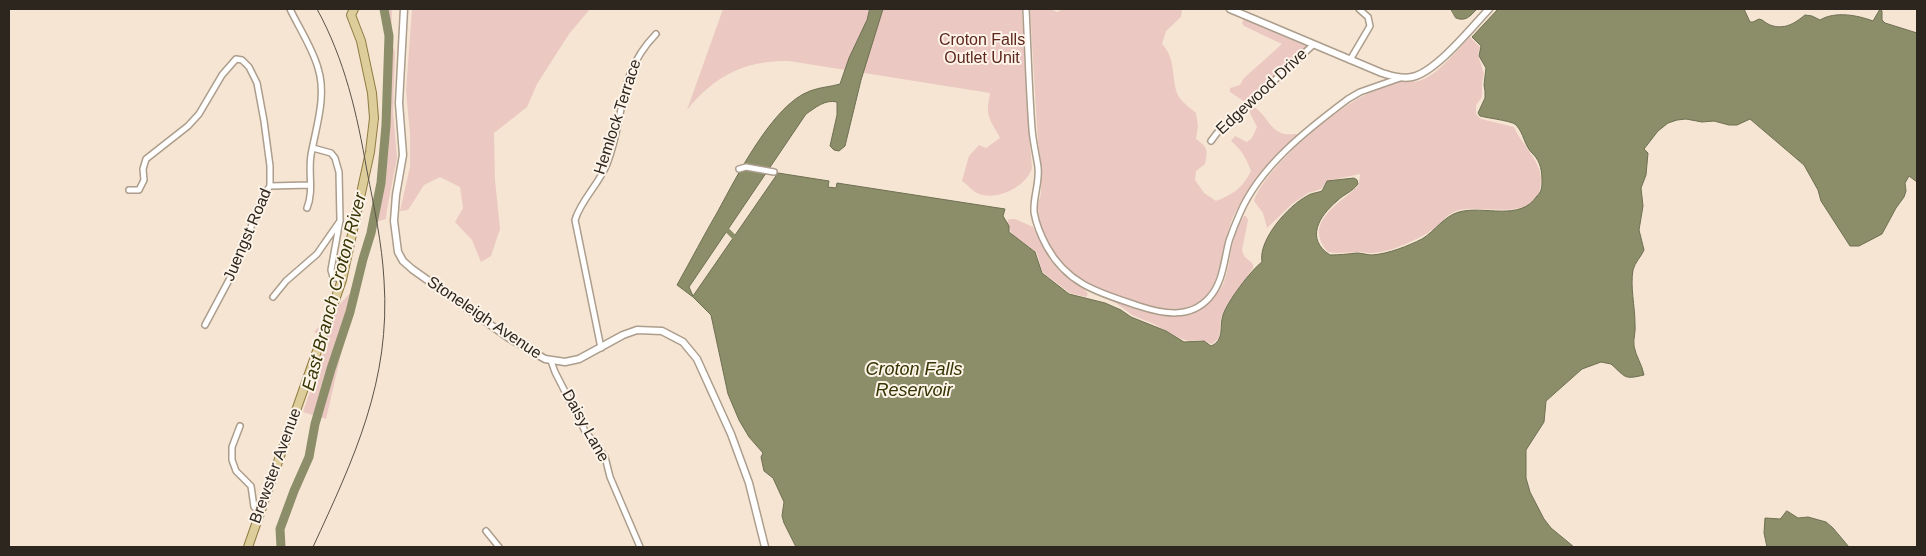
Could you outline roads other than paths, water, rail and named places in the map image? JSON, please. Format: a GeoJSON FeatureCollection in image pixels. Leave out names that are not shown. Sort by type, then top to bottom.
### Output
{"type":"FeatureCollection","features":[{"type":"Feature","properties":{"kind":"main road","name":"Brewster Avenue"},"geometry":{"type":"LineString","coordinates":[[248,547],[342,280],[368,162],[374,118],[372,93],[368,68],[352,12]]}},
{"type":"Feature","properties":{"kind":"street"},"geometry":{"type":"LineString","coordinates":[[290,9],[314,56],[320,79],[321,99],[311,155],[310,195],[307,208]]}},
{"type":"Feature","properties":{"kind":"street","name":"Stoneleigh Avenue"},"geometry":{"type":"LineString","coordinates":[[404,9],[399,92],[403,155],[395,204],[395,238],[398,252],[407,265],[509,338],[533,354],[552,361],[572,361],[601,348],[623,335],[645,330],[662,331],[679,339],[689,347],[701,366],[737,449],[749,483],[765,547]]}},
{"type":"Feature","properties":{"kind":"street"},"geometry":{"type":"LineString","coordinates":[[1026,9],[1032,132],[1038,168],[1034,209],[1039,232],[1063,270],[1077,281],[1102,293],[1149,309],[1176,313],[1193,309],[1209,298],[1217,286],[1229,240],[1241,210],[1272,166],[1314,126],[1348,99],[1360,92],[1401,77]]}},
{"type":"Feature","properties":{"kind":"street"},"geometry":{"type":"LineString","coordinates":[[1230,9],[1382,73],[1401,77],[1411,77],[1428,70],[1489,9]]}},
{"type":"Feature","properties":{"kind":"street"},"geometry":{"type":"LineString","coordinates":[[1350,60],[1370,26],[1368,17],[1359,9]]}},
{"type":"Feature","properties":{"kind":"street","name":"Hemlock Terrace"},"geometry":{"type":"LineString","coordinates":[[601,348],[575,220],[581,206],[606,166],[631,69],[640,51],[656,34]]}},
{"type":"Feature","properties":{"kind":"street","name":"Edgewood Drive"},"geometry":{"type":"LineString","coordinates":[[1211,141],[1217,133],[1313,45]]}},
{"type":"Feature","properties":{"kind":"street","name":"Juengst Road"},"geometry":{"type":"LineString","coordinates":[[129,190],[139,190],[144,180],[143,169],[146,159],[188,126],[199,114],[222,75],[236,59],[239,58],[249,67],[257,83],[270,166],[270,186],[265,193],[229,280],[205,325]]}},
{"type":"Feature","properties":{"kind":"street"},"geometry":{"type":"LineString","coordinates":[[313,148],[331,154],[338,165],[340,220],[331,270],[333,277],[342,280]]}},
{"type":"Feature","properties":{"kind":"street"},"geometry":{"type":"LineString","coordinates":[[739,170],[746,167],[774,172]]}},
{"type":"Feature","properties":{"kind":"street"},"geometry":{"type":"LineString","coordinates":[[270,186],[310,185]]}},
{"type":"Feature","properties":{"kind":"street"},"geometry":{"type":"LineString","coordinates":[[273,297],[286,281],[317,254],[340,220]]}},
{"type":"Feature","properties":{"kind":"street","name":"Daisy Lane"},"geometry":{"type":"LineString","coordinates":[[552,361],[555,372],[585,431],[604,457],[640,547]]}},
{"type":"Feature","properties":{"kind":"street"},"geometry":{"type":"LineString","coordinates":[[240,426],[232,447],[232,460],[236,471],[251,486],[254,507],[260,511]]}},
{"type":"Feature","properties":{"kind":"street"},"geometry":{"type":"LineString","coordinates":[[486,531],[499,547]]}},
{"type":"Feature","properties":{"kind":"water","name":"Croton Falls Reservoir"},"geometry":{"type":"Polygon","coordinates":[[[870,9],[883,9],[861,80],[845,146],[839,151],[834,150],[830,146],[837,115],[837,102],[824,103],[806,114],[689,287],[693,296],[778,173],[829,181],[828,187],[836,188],[837,183],[1005,209],[1003,216],[1009,226],[1009,232],[1035,252],[1042,273],[1069,294],[1105,303],[1131,317],[1166,331],[1184,342],[1204,341],[1211,346],[1220,337],[1223,315],[1229,302],[1246,279],[1262,262],[1265,244],[1276,224],[1299,201],[1310,194],[1322,191],[1327,181],[1354,178],[1358,184],[1331,207],[1320,220],[1316,235],[1318,242],[1322,249],[1330,255],[1357,253],[1372,255],[1391,251],[1422,239],[1444,220],[1459,212],[1469,210],[1511,211],[1530,204],[1541,190],[1542,175],[1538,160],[1528,147],[1516,125],[1480,116],[1478,113],[1485,98],[1486,68],[1479,56],[1481,46],[1472,37],[1498,9],[1744,9],[1750,22],[1759,19],[1770,25],[1780,27],[1793,23],[1805,15],[1820,20],[1826,17],[1846,15],[1873,21],[1880,9],[1882,11],[1882,20],[1885,23],[1917,33],[1917,182],[1909,176],[1905,183],[1906,191],[1904,197],[1882,234],[1859,246],[1850,246],[1821,201],[1818,190],[1804,165],[1750,119],[1737,125],[1714,121],[1677,120],[1668,123],[1658,131],[1644,149],[1648,153],[1646,175],[1641,188],[1643,206],[1639,230],[1644,250],[1634,267],[1632,276],[1635,327],[1634,346],[1644,375],[1628,377],[1622,375],[1611,364],[1601,362],[1582,369],[1546,401],[1544,422],[1526,450],[1526,478],[1530,492],[1544,519],[1551,528],[1574,547],[796,547],[782,516],[784,502],[773,478],[764,471],[761,457],[763,453],[749,437],[739,420],[728,394],[711,315],[693,297],[677,285],[745,162],[769,126],[796,99],[810,91],[840,84],[870,9]]]}},
{"type":"Feature","properties":{"kind":"water"},"geometry":{"type":"Polygon","coordinates":[[[1451,9],[1477,9],[1468,18],[1463,19],[1456,18],[1451,9]]]}},
{"type":"Feature","properties":{"kind":"water"},"geometry":{"type":"Polygon","coordinates":[[[1787,511],[1798,518],[1808,517],[1826,522],[1849,547],[1767,547],[1764,533],[1765,518],[1780,519],[1787,511]]]}},
{"type":"Feature","properties":{"kind":"waterway","name":"East Branch Croton River"},"geometry":{"type":"LineString","coordinates":[[281,547],[280,529],[309,457],[315,424],[350,312],[371,233],[381,183],[386,125],[389,36],[384,9]]}},
{"type":"Feature","properties":{"kind":"waterway"},"geometry":{"type":"LineString","coordinates":[[724,227],[734,237]]}},
{"type":"Feature","properties":{"kind":"railway"},"geometry":{"type":"LineString","coordinates":[[313,547],[342,482],[366,418],[382,352],[385,317],[381,252],[359,129],[349,88],[327,28],[317,9]]}},
{"type":"Feature","properties":{"kind":"park label","name":"Croton Falls Outlet Unit"},"geometry":{"type":"Point","coordinates":[982,50]}}]}
